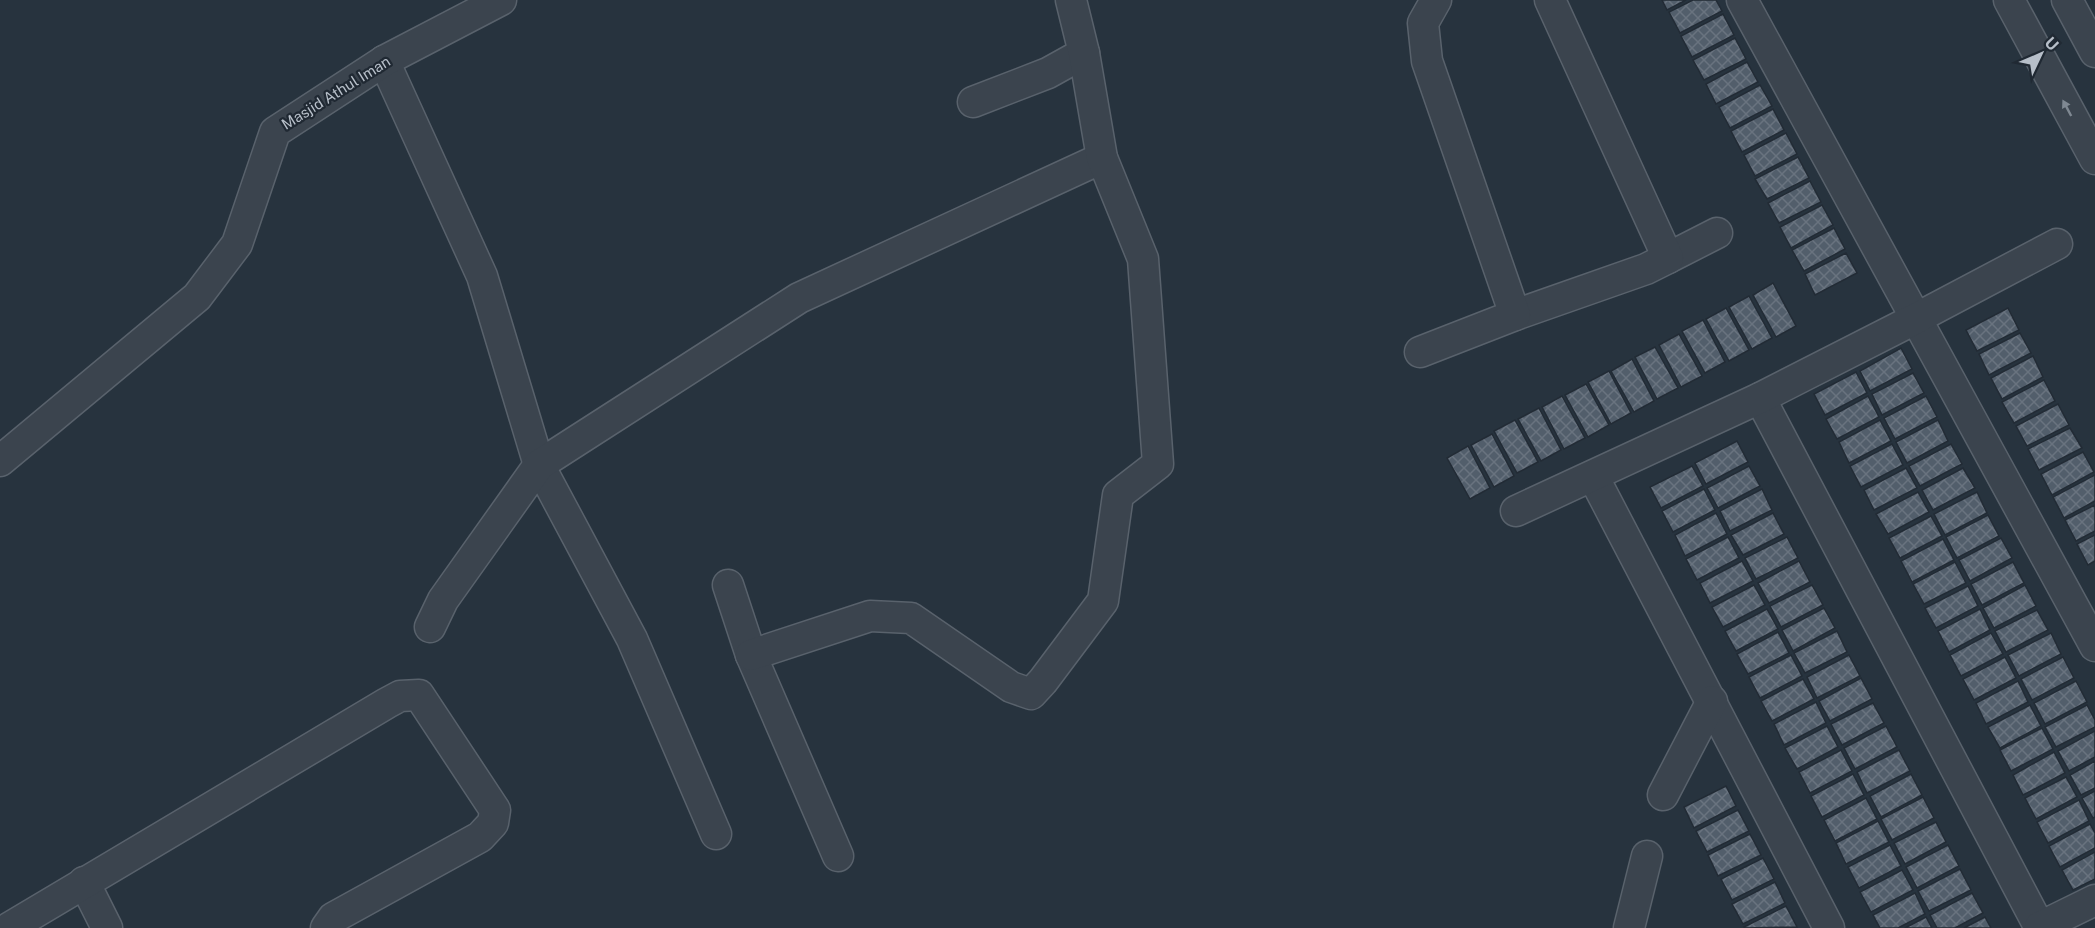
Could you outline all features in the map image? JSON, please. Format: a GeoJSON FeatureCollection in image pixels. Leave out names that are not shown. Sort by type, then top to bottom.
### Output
{"type":"FeatureCollection","features":[{"type":"Feature","properties":{"kind":"street","name":"Masjid Athul Iman"},"geometry":{"type":"LineString","coordinates":[[0,461],[196,297],[237,243],[275,132],[384,61],[501,0]]}},
{"type":"Feature","properties":{"kind":"street"},"geometry":{"type":"LineString","coordinates":[[751,655],[870,616],[911,618],[1011,687],[1031,694],[1102,601],[1118,495],[1158,464],[1143,259],[1102,158],[1084,53],[1071,0]]}},
{"type":"Feature","properties":{"kind":"street"},"geometry":{"type":"LineString","coordinates":[[1436,0],[1423,23],[1427,61],[1515,315]]}},
{"type":"Feature","properties":{"kind":"street"},"geometry":{"type":"LineString","coordinates":[[1550,0],[1668,258]]}},
{"type":"Feature","properties":{"kind":"street"},"geometry":{"type":"LineString","coordinates":[[1742,0],[2095,646]]}},
{"type":"Feature","properties":{"kind":"street"},"geometry":{"type":"LineString","coordinates":[[2009,0],[2095,159]]}},
{"type":"Feature","properties":{"kind":"street"},"geometry":{"type":"LineString","coordinates":[[2067,0],[2092,41]]}},
{"type":"Feature","properties":{"kind":"street"},"geometry":{"type":"LineString","coordinates":[[973,102],[1048,73],[1084,53]]}},
{"type":"Feature","properties":{"kind":"street"},"geometry":{"type":"LineString","coordinates":[[384,61],[482,276],[539,465],[632,639],[716,834]]}},
{"type":"Feature","properties":{"kind":"street"},"geometry":{"type":"LineString","coordinates":[[430,627],[443,600],[539,465],[799,298],[1102,158]]}},
{"type":"Feature","properties":{"kind":"street"},"geometry":{"type":"LineString","coordinates":[[1420,352],[1515,315],[1646,269],[1717,233]]}},
{"type":"Feature","properties":{"kind":"street"},"geometry":{"type":"LineString","coordinates":[[1516,511],[1760,398],[2057,244]]}},
{"type":"Feature","properties":{"kind":"street"},"geometry":{"type":"LineString","coordinates":[[1760,398],[2040,928],[2095,900]]}},
{"type":"Feature","properties":{"kind":"street"},"geometry":{"type":"LineString","coordinates":[[1593,476],[1712,700],[1829,928]]}},
{"type":"Feature","properties":{"kind":"street"},"geometry":{"type":"LineString","coordinates":[[728,585],[751,655],[838,856]]}},
{"type":"Feature","properties":{"kind":"street"},"geometry":{"type":"LineString","coordinates":[[9,928],[387,703],[400,696],[419,695],[495,810],[493,823],[480,837],[333,918],[326,928]]}},
{"type":"Feature","properties":{"kind":"street"},"geometry":{"type":"LineString","coordinates":[[1663,795],[1712,700]]}},
{"type":"Feature","properties":{"kind":"street"},"geometry":{"type":"LineString","coordinates":[[1629,928],[1647,856]]}},
{"type":"Feature","properties":{"kind":"street"},"geometry":{"type":"LineString","coordinates":[[84,882],[106,928]]}},
{"type":"Feature","properties":{"kind":"building"},"geometry":{"type":"Polygon","coordinates":[[[1662,0],[1686,0],[1667,10],[1662,0]]]}},
{"type":"Feature","properties":{"kind":"building"},"geometry":{"type":"Polygon","coordinates":[[[1693,0],[1716,0],[1722,11],[1680,33],[1669,12],[1693,0]]]}},
{"type":"Feature","properties":{"kind":"building"},"geometry":{"type":"Polygon","coordinates":[[[1723,14],[1734,35],[1692,57],[1681,36],[1723,14]]]}},
{"type":"Feature","properties":{"kind":"building"},"geometry":{"type":"Polygon","coordinates":[[[1735,38],[1746,59],[1704,80],[1693,60],[1735,38]]]}},
{"type":"Feature","properties":{"kind":"building"},"geometry":{"type":"Polygon","coordinates":[[[1747,62],[1758,82],[1716,104],[1706,84],[1747,62]]]}},
{"type":"Feature","properties":{"kind":"building"},"geometry":{"type":"Polygon","coordinates":[[[1760,85],[1772,106],[1730,128],[1719,107],[1760,85]]]}},
{"type":"Feature","properties":{"kind":"building"},"geometry":{"type":"Polygon","coordinates":[[[1773,109],[1784,130],[1742,152],[1731,131],[1773,109]]]}},
{"type":"Feature","properties":{"kind":"building"},"geometry":{"type":"Polygon","coordinates":[[[1786,133],[1797,154],[1755,176],[1744,155],[1786,133]]]}},
{"type":"Feature","properties":{"kind":"building"},"geometry":{"type":"Polygon","coordinates":[[[1798,157],[1809,178],[1767,199],[1755,179],[1798,157]]]}},
{"type":"Feature","properties":{"kind":"building"},"geometry":{"type":"Polygon","coordinates":[[[1810,181],[1821,202],[1779,223],[1768,203],[1810,181]]]}},
{"type":"Feature","properties":{"kind":"building"},"geometry":{"type":"Polygon","coordinates":[[[1822,205],[1833,225],[1791,248],[1780,227],[1822,205]]]}},
{"type":"Feature","properties":{"kind":"building"},"geometry":{"type":"Polygon","coordinates":[[[1834,228],[1845,249],[1804,271],[1792,250],[1834,228]]]}},
{"type":"Feature","properties":{"kind":"building"},"geometry":{"type":"Polygon","coordinates":[[[1846,253],[1857,273],[1815,295],[1805,274],[1846,253]]]}},
{"type":"Feature","properties":{"kind":"building"},"geometry":{"type":"Polygon","coordinates":[[[1773,283],[1796,326],[1776,337],[1753,295],[1773,283]]]}},
{"type":"Feature","properties":{"kind":"building"},"geometry":{"type":"Polygon","coordinates":[[[1749,296],[1772,338],[1752,349],[1729,307],[1749,296]]]}},
{"type":"Feature","properties":{"kind":"building"},"geometry":{"type":"Polygon","coordinates":[[[1726,308],[1749,350],[1729,361],[1706,319],[1726,308]]]}},
{"type":"Feature","properties":{"kind":"building"},"geometry":{"type":"Polygon","coordinates":[[[2008,308],[2019,330],[1977,351],[1966,330],[2008,308]]]}},
{"type":"Feature","properties":{"kind":"building"},"geometry":{"type":"Polygon","coordinates":[[[1703,320],[1725,362],[1705,373],[1682,331],[1703,320]]]}},
{"type":"Feature","properties":{"kind":"building"},"geometry":{"type":"Polygon","coordinates":[[[2020,333],[2031,353],[1989,375],[1979,354],[2020,333]]]}},
{"type":"Feature","properties":{"kind":"building"},"geometry":{"type":"Polygon","coordinates":[[[1679,334],[1702,376],[1681,387],[1659,345],[1679,334]]]}},
{"type":"Feature","properties":{"kind":"building"},"geometry":{"type":"Polygon","coordinates":[[[1655,347],[1678,388],[1657,399],[1635,357],[1655,347]]]}},
{"type":"Feature","properties":{"kind":"building"},"geometry":{"type":"Polygon","coordinates":[[[1901,348],[1912,369],[1870,391],[1860,371],[1901,348]]]}},
{"type":"Feature","properties":{"kind":"building"},"geometry":{"type":"Polygon","coordinates":[[[2033,356],[2043,377],[2002,399],[1991,378],[2033,356]]]}},
{"type":"Feature","properties":{"kind":"building"},"geometry":{"type":"Polygon","coordinates":[[[1632,359],[1654,401],[1634,412],[1611,371],[1632,359]]]}},
{"type":"Feature","properties":{"kind":"building"},"geometry":{"type":"Polygon","coordinates":[[[1609,371],[1631,413],[1611,424],[1588,382],[1609,371]]]}},
{"type":"Feature","properties":{"kind":"building"},"geometry":{"type":"Polygon","coordinates":[[[1856,372],[1867,393],[1825,415],[1814,394],[1856,372]]]}},
{"type":"Feature","properties":{"kind":"building"},"geometry":{"type":"Polygon","coordinates":[[[1913,373],[1924,393],[1882,415],[1872,394],[1913,373]]]}},
{"type":"Feature","properties":{"kind":"building"},"geometry":{"type":"Polygon","coordinates":[[[2044,380],[2055,401],[2014,423],[2002,402],[2044,380]]]}},
{"type":"Feature","properties":{"kind":"building"},"geometry":{"type":"Polygon","coordinates":[[[1586,384],[1609,425],[1588,437],[1565,395],[1586,384]]]}},
{"type":"Feature","properties":{"kind":"building"},"geometry":{"type":"Polygon","coordinates":[[[1562,396],[1585,438],[1564,449],[1542,407],[1562,396]]]}},
{"type":"Feature","properties":{"kind":"building"},"geometry":{"type":"Polygon","coordinates":[[[1868,396],[1879,417],[1837,439],[1826,419],[1868,396]]]}},
{"type":"Feature","properties":{"kind":"building"},"geometry":{"type":"Polygon","coordinates":[[[1926,396],[1937,417],[1895,439],[1884,418],[1926,396]]]}},
{"type":"Feature","properties":{"kind":"building"},"geometry":{"type":"Polygon","coordinates":[[[2058,404],[2069,425],[2027,446],[2016,426],[2058,404]]]}},
{"type":"Feature","properties":{"kind":"building"},"geometry":{"type":"Polygon","coordinates":[[[1539,408],[1561,450],[1541,461],[1518,419],[1539,408]]]}},
{"type":"Feature","properties":{"kind":"building"},"geometry":{"type":"Polygon","coordinates":[[[1515,420],[1538,462],[1517,473],[1494,431],[1515,420]]]}},
{"type":"Feature","properties":{"kind":"building"},"geometry":{"type":"Polygon","coordinates":[[[1880,420],[1891,441],[1849,463],[1839,442],[1880,420]]]}},
{"type":"Feature","properties":{"kind":"building"},"geometry":{"type":"Polygon","coordinates":[[[1938,420],[1948,441],[1907,463],[1896,442],[1938,420]]]}},
{"type":"Feature","properties":{"kind":"building"},"geometry":{"type":"Polygon","coordinates":[[[2070,428],[2082,448],[2039,470],[2028,449],[2070,428]]]}},
{"type":"Feature","properties":{"kind":"building"},"geometry":{"type":"Polygon","coordinates":[[[1492,434],[1514,476],[1494,487],[1471,445],[1492,434]]]}},
{"type":"Feature","properties":{"kind":"building"},"geometry":{"type":"Polygon","coordinates":[[[1737,441],[1748,462],[1706,484],[1695,463],[1737,441]]]}},
{"type":"Feature","properties":{"kind":"building"},"geometry":{"type":"Polygon","coordinates":[[[1892,444],[1903,465],[1861,487],[1850,466],[1892,444]]]}},
{"type":"Feature","properties":{"kind":"building"},"geometry":{"type":"Polygon","coordinates":[[[1951,444],[1962,464],[1920,486],[1909,466],[1951,444]]]}},
{"type":"Feature","properties":{"kind":"building"},"geometry":{"type":"Polygon","coordinates":[[[1468,446],[1490,488],[1470,499],[1447,458],[1468,446]]]}},
{"type":"Feature","properties":{"kind":"building"},"geometry":{"type":"Polygon","coordinates":[[[2083,452],[2094,472],[2052,495],[2041,474],[2083,452]]]}},
{"type":"Feature","properties":{"kind":"building"},"geometry":{"type":"Polygon","coordinates":[[[1692,466],[1703,486],[1661,508],[1650,487],[1692,466]]]}},
{"type":"Feature","properties":{"kind":"building"},"geometry":{"type":"Polygon","coordinates":[[[1749,466],[1760,486],[1718,508],[1707,488],[1749,466]]]}},
{"type":"Feature","properties":{"kind":"building"},"geometry":{"type":"Polygon","coordinates":[[[1906,468],[1917,488],[1874,510],[1864,490],[1906,468]]]}},
{"type":"Feature","properties":{"kind":"building"},"geometry":{"type":"Polygon","coordinates":[[[1963,468],[1975,488],[1933,510],[1922,490],[1963,468]]]}},
{"type":"Feature","properties":{"kind":"building"},"geometry":{"type":"Polygon","coordinates":[[[2095,475],[2095,501],[2064,518],[2053,497],[2095,475]]]}},
{"type":"Feature","properties":{"kind":"building"},"geometry":{"type":"Polygon","coordinates":[[[1704,489],[1715,510],[1673,532],[1662,511],[1704,489]]]}},
{"type":"Feature","properties":{"kind":"building"},"geometry":{"type":"Polygon","coordinates":[[[1762,489],[1772,510],[1730,531],[1720,511],[1762,489]]]}},
{"type":"Feature","properties":{"kind":"building"},"geometry":{"type":"Polygon","coordinates":[[[1918,492],[1929,512],[1888,534],[1876,514],[1918,492]]]}},
{"type":"Feature","properties":{"kind":"building"},"geometry":{"type":"Polygon","coordinates":[[[1977,492],[1987,513],[1945,535],[1934,514],[1977,492]]]}},
{"type":"Feature","properties":{"kind":"building"},"geometry":{"type":"Polygon","coordinates":[[[2095,505],[2095,531],[2076,541],[2065,520],[2095,505]]]}},
{"type":"Feature","properties":{"kind":"building"},"geometry":{"type":"Polygon","coordinates":[[[1716,513],[1727,534],[1685,556],[1675,535],[1716,513]]]}},
{"type":"Feature","properties":{"kind":"building"},"geometry":{"type":"Polygon","coordinates":[[[1773,513],[1784,534],[1743,555],[1731,535],[1773,513]]]}},
{"type":"Feature","properties":{"kind":"building"},"geometry":{"type":"Polygon","coordinates":[[[1988,515],[1999,536],[1957,558],[1946,537],[1988,515]]]}},
{"type":"Feature","properties":{"kind":"building"},"geometry":{"type":"Polygon","coordinates":[[[1931,516],[1942,536],[1900,558],[1889,538],[1931,516]]]}},
{"type":"Feature","properties":{"kind":"building"},"geometry":{"type":"Polygon","coordinates":[[[2095,535],[2095,561],[2088,565],[2077,544],[2095,535]]]}},
{"type":"Feature","properties":{"kind":"building"},"geometry":{"type":"Polygon","coordinates":[[[1728,537],[1739,558],[1697,580],[1686,559],[1728,537]]]}},
{"type":"Feature","properties":{"kind":"building"},"geometry":{"type":"Polygon","coordinates":[[[1787,537],[1798,558],[1756,579],[1745,558],[1787,537]]]}},
{"type":"Feature","properties":{"kind":"building"},"geometry":{"type":"Polygon","coordinates":[[[2001,538],[2012,558],[1970,581],[1959,560],[2001,538]]]}},
{"type":"Feature","properties":{"kind":"building"},"geometry":{"type":"Polygon","coordinates":[[[1943,539],[1954,560],[1912,582],[1901,561],[1943,539]]]}},
{"type":"Feature","properties":{"kind":"building"},"geometry":{"type":"Polygon","coordinates":[[[1742,561],[1753,581],[1710,603],[1700,583],[1742,561]]]}},
{"type":"Feature","properties":{"kind":"building"},"geometry":{"type":"Polygon","coordinates":[[[1799,561],[1810,582],[1769,603],[1758,583],[1799,561]]]}},
{"type":"Feature","properties":{"kind":"building"},"geometry":{"type":"Polygon","coordinates":[[[1955,562],[1966,583],[1924,604],[1913,584],[1955,562]]]}},
{"type":"Feature","properties":{"kind":"building"},"geometry":{"type":"Polygon","coordinates":[[[2013,562],[2024,583],[1982,605],[1971,584],[2013,562]]]}},
{"type":"Feature","properties":{"kind":"building"},"geometry":{"type":"Polygon","coordinates":[[[1754,585],[1765,605],[1723,627],[1712,607],[1754,585]]]}},
{"type":"Feature","properties":{"kind":"building"},"geometry":{"type":"Polygon","coordinates":[[[1812,585],[1823,605],[1781,627],[1770,606],[1812,585]]]}},
{"type":"Feature","properties":{"kind":"building"},"geometry":{"type":"Polygon","coordinates":[[[2025,585],[2036,606],[1994,628],[1983,608],[2025,585]]]}},
{"type":"Feature","properties":{"kind":"building"},"geometry":{"type":"Polygon","coordinates":[[[1968,586],[1978,606],[1936,628],[1925,608],[1968,586]]]}},
{"type":"Feature","properties":{"kind":"building"},"geometry":{"type":"Polygon","coordinates":[[[1824,608],[1835,628],[1793,651],[1782,630],[1824,608]]]}},
{"type":"Feature","properties":{"kind":"building"},"geometry":{"type":"Polygon","coordinates":[[[1767,609],[1778,629],[1736,651],[1725,631],[1767,609]]]}},
{"type":"Feature","properties":{"kind":"building"},"geometry":{"type":"Polygon","coordinates":[[[1980,609],[1990,630],[1949,652],[1938,631],[1980,609]]]}},
{"type":"Feature","properties":{"kind":"building"},"geometry":{"type":"Polygon","coordinates":[[[2037,610],[2048,630],[2006,652],[1995,631],[2037,610]]]}},
{"type":"Feature","properties":{"kind":"building"},"geometry":{"type":"Polygon","coordinates":[[[1837,631],[1847,652],[1805,673],[1794,653],[1837,631]]]}},
{"type":"Feature","properties":{"kind":"building"},"geometry":{"type":"Polygon","coordinates":[[[1778,632],[1789,653],[1748,674],[1737,654],[1778,632]]]}},
{"type":"Feature","properties":{"kind":"building"},"geometry":{"type":"Polygon","coordinates":[[[1991,633],[2003,654],[1961,676],[1950,655],[1991,633]]]}},
{"type":"Feature","properties":{"kind":"building"},"geometry":{"type":"Polygon","coordinates":[[[2051,633],[2061,654],[2019,676],[2008,655],[2051,633]]]}},
{"type":"Feature","properties":{"kind":"building"},"geometry":{"type":"Polygon","coordinates":[[[1791,655],[1802,676],[1760,698],[1749,677],[1791,655]]]}},
{"type":"Feature","properties":{"kind":"building"},"geometry":{"type":"Polygon","coordinates":[[[1849,655],[1860,676],[1817,698],[1807,677],[1849,655]]]}},
{"type":"Feature","properties":{"kind":"building"},"geometry":{"type":"Polygon","coordinates":[[[2005,657],[2016,678],[1974,700],[1963,679],[2005,657]]]}},
{"type":"Feature","properties":{"kind":"building"},"geometry":{"type":"Polygon","coordinates":[[[2063,657],[2074,678],[2032,700],[2021,679],[2063,657]]]}},
{"type":"Feature","properties":{"kind":"building"},"geometry":{"type":"Polygon","coordinates":[[[1861,678],[1872,699],[1830,721],[1819,701],[1861,678]]]}},
{"type":"Feature","properties":{"kind":"building"},"geometry":{"type":"Polygon","coordinates":[[[1803,679],[1814,699],[1772,721],[1761,701],[1803,679]]]}},
{"type":"Feature","properties":{"kind":"building"},"geometry":{"type":"Polygon","coordinates":[[[2018,681],[2028,702],[1986,724],[1976,703],[2018,681]]]}},
{"type":"Feature","properties":{"kind":"building"},"geometry":{"type":"Polygon","coordinates":[[[2076,681],[2087,702],[2045,724],[2034,703],[2076,681]]]}},
{"type":"Feature","properties":{"kind":"building"},"geometry":{"type":"Polygon","coordinates":[[[1816,702],[1826,723],[1784,745],[1774,724],[1816,702]]]}},
{"type":"Feature","properties":{"kind":"building"},"geometry":{"type":"Polygon","coordinates":[[[1873,703],[1884,723],[1842,745],[1831,724],[1873,703]]]}},
{"type":"Feature","properties":{"kind":"building"},"geometry":{"type":"Polygon","coordinates":[[[2030,705],[2041,726],[2000,748],[1988,727],[2030,705]]]}},
{"type":"Feature","properties":{"kind":"building"},"geometry":{"type":"Polygon","coordinates":[[[2087,705],[2095,720],[2095,727],[2056,747],[2045,727],[2087,705]]]}},
{"type":"Feature","properties":{"kind":"building"},"geometry":{"type":"Polygon","coordinates":[[[1827,726],[1838,747],[1797,769],[1785,748],[1827,726]]]}},
{"type":"Feature","properties":{"kind":"building"},"geometry":{"type":"Polygon","coordinates":[[[1886,726],[1897,747],[1855,769],[1844,748],[1886,726]]]}},
{"type":"Feature","properties":{"kind":"building"},"geometry":{"type":"Polygon","coordinates":[[[2042,728],[2053,749],[2011,771],[2000,750],[2042,728]]]}},
{"type":"Feature","properties":{"kind":"building"},"geometry":{"type":"Polygon","coordinates":[[[2095,731],[2095,757],[2069,771],[2058,751],[2095,731]]]}},
{"type":"Feature","properties":{"kind":"building"},"geometry":{"type":"Polygon","coordinates":[[[1841,750],[1852,771],[1810,793],[1799,772],[1841,750]]]}},
{"type":"Feature","properties":{"kind":"building"},"geometry":{"type":"Polygon","coordinates":[[[1899,750],[1910,771],[1867,793],[1857,772],[1899,750]]]}},
{"type":"Feature","properties":{"kind":"building"},"geometry":{"type":"Polygon","coordinates":[[[2054,752],[2065,773],[2023,795],[2013,775],[2054,752]]]}},
{"type":"Feature","properties":{"kind":"building"},"geometry":{"type":"Polygon","coordinates":[[[2095,761],[2095,788],[2081,795],[2070,775],[2095,761]]]}},
{"type":"Feature","properties":{"kind":"building"},"geometry":{"type":"Polygon","coordinates":[[[1853,774],[1864,795],[1822,817],[1811,796],[1853,774]]]}},
{"type":"Feature","properties":{"kind":"building"},"geometry":{"type":"Polygon","coordinates":[[[1911,774],[1922,795],[1881,817],[1870,796],[1911,774]]]}},
{"type":"Feature","properties":{"kind":"building"},"geometry":{"type":"Polygon","coordinates":[[[2066,777],[2077,797],[2036,819],[2025,798],[2066,777]]]}},
{"type":"Feature","properties":{"kind":"building"},"geometry":{"type":"Polygon","coordinates":[[[1726,786],[1736,806],[1694,828],[1684,807],[1726,786]]]}},
{"type":"Feature","properties":{"kind":"building"},"geometry":{"type":"Polygon","coordinates":[[[2095,791],[2095,817],[2093,818],[2082,798],[2095,791]]]}},
{"type":"Feature","properties":{"kind":"building"},"geometry":{"type":"Polygon","coordinates":[[[1923,797],[1934,818],[1892,840],[1881,819],[1923,797]]]}},
{"type":"Feature","properties":{"kind":"building"},"geometry":{"type":"Polygon","coordinates":[[[1866,798],[1877,819],[1835,841],[1824,820],[1866,798]]]}},
{"type":"Feature","properties":{"kind":"building"},"geometry":{"type":"Polygon","coordinates":[[[2079,800],[2089,821],[2048,843],[2037,822],[2079,800]]]}},
{"type":"Feature","properties":{"kind":"building"},"geometry":{"type":"Polygon","coordinates":[[[1738,810],[1749,831],[1707,852],[1696,831],[1738,810]]]}},
{"type":"Feature","properties":{"kind":"building"},"geometry":{"type":"Polygon","coordinates":[[[1878,821],[1889,842],[1846,864],[1836,843],[1878,821]]]}},
{"type":"Feature","properties":{"kind":"building"},"geometry":{"type":"Polygon","coordinates":[[[1936,822],[1946,842],[1905,864],[1894,843],[1936,822]]]}},
{"type":"Feature","properties":{"kind":"building"},"geometry":{"type":"Polygon","coordinates":[[[2090,824],[2095,833],[2095,848],[2060,867],[2049,846],[2090,824]]]}},
{"type":"Feature","properties":{"kind":"building"},"geometry":{"type":"Polygon","coordinates":[[[1750,834],[1761,855],[1718,876],[1708,855],[1750,834]]]}},
{"type":"Feature","properties":{"kind":"building"},"geometry":{"type":"Polygon","coordinates":[[[1890,845],[1901,866],[1859,888],[1848,867],[1890,845]]]}},
{"type":"Feature","properties":{"kind":"building"},"geometry":{"type":"Polygon","coordinates":[[[1948,845],[1959,866],[1917,888],[1906,867],[1948,845]]]}},
{"type":"Feature","properties":{"kind":"building"},"geometry":{"type":"Polygon","coordinates":[[[2095,852],[2095,879],[2073,890],[2062,870],[2095,852]]]}},
{"type":"Feature","properties":{"kind":"building"},"geometry":{"type":"Polygon","coordinates":[[[1763,858],[1774,879],[1732,900],[1721,879],[1763,858]]]}},
{"type":"Feature","properties":{"kind":"building"},"geometry":{"type":"Polygon","coordinates":[[[1960,869],[1971,890],[1929,911],[1918,891],[1960,869]]]}},
{"type":"Feature","properties":{"kind":"building"},"geometry":{"type":"Polygon","coordinates":[[[1902,870],[1913,890],[1871,912],[1860,892],[1902,870]]]}},
{"type":"Feature","properties":{"kind":"building"},"geometry":{"type":"Polygon","coordinates":[[[1775,882],[1785,903],[1743,924],[1732,904],[1775,882]]]}},
{"type":"Feature","properties":{"kind":"building"},"geometry":{"type":"Polygon","coordinates":[[[1915,893],[1925,914],[1898,928],[1880,928],[1873,915],[1915,893]]]}},
{"type":"Feature","properties":{"kind":"building"},"geometry":{"type":"Polygon","coordinates":[[[1972,893],[1983,913],[1955,928],[1937,928],[1930,915],[1972,893]]]}},
{"type":"Feature","properties":{"kind":"building"},"geometry":{"type":"Polygon","coordinates":[[[1786,906],[1797,927],[1744,927],[1786,906]]]}},
{"type":"Feature","properties":{"kind":"building"},"geometry":{"type":"Polygon","coordinates":[[[1926,917],[1932,928],[1905,928],[1926,917]]]}},
{"type":"Feature","properties":{"kind":"building"},"geometry":{"type":"Polygon","coordinates":[[[1985,917],[1991,928],[1964,928],[1985,917]]]}}]}
